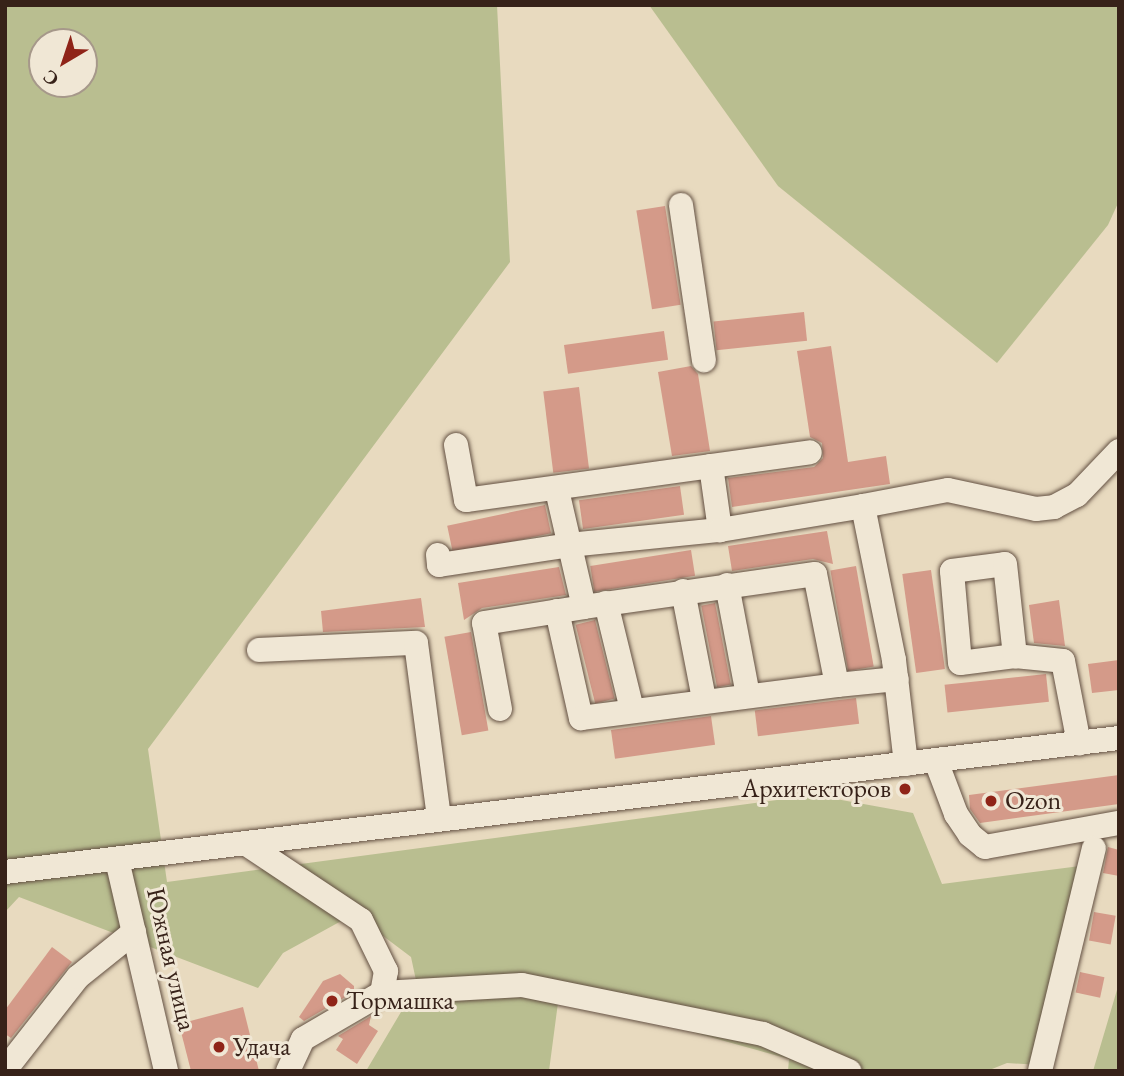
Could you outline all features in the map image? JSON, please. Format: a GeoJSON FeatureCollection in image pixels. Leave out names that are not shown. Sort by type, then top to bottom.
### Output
{"type":"FeatureCollection","features":[{"type":"Feature","properties":{"kind":"street"},"geometry":{"type":"LineString","coordinates":[[681,205],[704,360]]}},
{"type":"Feature","properties":{"kind":"street"},"geometry":{"type":"LineString","coordinates":[[456,445],[466,500],[810,452]]}},
{"type":"Feature","properties":{"kind":"street"},"geometry":{"type":"LineString","coordinates":[[438,555],[439,565],[569,545],[720,530],[948,490],[1036,509],[1054,507],[1077,495],[1119,451]]}},
{"type":"Feature","properties":{"kind":"street"},"geometry":{"type":"LineString","coordinates":[[711,466],[720,530]]}},
{"type":"Feature","properties":{"kind":"street"},"geometry":{"type":"LineString","coordinates":[[557,489],[569,545],[595,605],[632,710]]}},
{"type":"Feature","properties":{"kind":"street"},"geometry":{"type":"LineString","coordinates":[[863,506],[897,678],[906,764]]}},
{"type":"Feature","properties":{"kind":"street"},"geometry":{"type":"LineString","coordinates":[[500,709],[484,623],[683,591],[815,574],[837,685]]}},
{"type":"Feature","properties":{"kind":"street"},"geometry":{"type":"LineString","coordinates":[[727,585],[748,695]]}},
{"type":"Feature","properties":{"kind":"street"},"geometry":{"type":"LineString","coordinates":[[683,591],[704,699]]}},
{"type":"Feature","properties":{"kind":"street"},"geometry":{"type":"LineString","coordinates":[[557,611],[581,718],[704,699],[897,678]]}},
{"type":"Feature","properties":{"kind":"street"},"geometry":{"type":"LineString","coordinates":[[258,650],[416,643],[439,817]]}},
{"type":"Feature","properties":{"kind":"street"},"geometry":{"type":"LineString","coordinates":[[1015,656],[1063,661],[1079,743]]}},
{"type":"Feature","properties":{"kind":"street"},"geometry":{"type":"LineString","coordinates":[[5,872],[117,860],[439,817],[1119,738]]}},
{"type":"Feature","properties":{"kind":"street"},"geometry":{"type":"LineString","coordinates":[[936,761],[956,814],[970,835],[985,847],[1119,823]]}},
{"type":"Feature","properties":{"kind":"street"},"geometry":{"type":"LineString","coordinates":[[245,843],[361,920],[386,971],[382,993]]}},
{"type":"Feature","properties":{"kind":"street"},"geometry":{"type":"LineString","coordinates":[[1040,1071],[1094,848]]}},
{"type":"Feature","properties":{"kind":"street","name":"Южная улица"},"geometry":{"type":"LineString","coordinates":[[117,860],[166,1071]]}},
{"type":"Feature","properties":{"kind":"street"},"geometry":{"type":"LineString","coordinates":[[5,1070],[78,977],[134,932]]}},
{"type":"Feature","properties":{"kind":"street"},"geometry":{"type":"LineString","coordinates":[[288,1071],[303,1040],[382,993],[522,985],[763,1034],[849,1071]]}},
{"type":"Feature","properties":{"kind":"green space"},"geometry":{"type":"Polygon","coordinates":[[[5,5],[497,5],[510,262],[148,749],[167,882],[814,795],[913,813],[942,884],[1088,865],[1040,1065],[1007,1063],[987,1071],[788,1071],[789,1059],[559,995],[549,1071],[366,1071],[417,985],[411,957],[354,914],[283,953],[258,988],[19,897],[5,912],[5,5]]]}},
{"type":"Feature","properties":{"kind":"green space"},"geometry":{"type":"Polygon","coordinates":[[[649,5],[1119,5],[1119,201],[1108,225],[997,363],[778,186],[649,5]]]}},
{"type":"Feature","properties":{"kind":"green space"},"geometry":{"type":"Polygon","coordinates":[[[1119,983],[1119,1071],[1093,1071],[1109,1017],[1119,983]]]}},
{"type":"Feature","properties":{"kind":"building"},"geometry":{"type":"Polygon","coordinates":[[[665,206],[681,305],[652,309],[636,211],[665,206]]]}},
{"type":"Feature","properties":{"kind":"building"},"geometry":{"type":"Polygon","coordinates":[[[804,312],[807,341],[717,350],[713,322],[804,312]]]}},
{"type":"Feature","properties":{"kind":"building"},"geometry":{"type":"Polygon","coordinates":[[[664,331],[668,360],[568,374],[564,345],[664,331]]]}},
{"type":"Feature","properties":{"kind":"building"},"geometry":{"type":"Polygon","coordinates":[[[831,346],[848,462],[886,456],[890,484],[732,507],[728,478],[814,467],[823,458],[822,443],[810,437],[797,351],[831,346]]]}},
{"type":"Feature","properties":{"kind":"building"},"geometry":{"type":"Polygon","coordinates":[[[691,366],[698,374],[710,451],[672,456],[658,372],[691,366]]]}},
{"type":"Feature","properties":{"kind":"building"},"geometry":{"type":"Polygon","coordinates":[[[579,387],[589,468],[553,473],[543,391],[579,387]]]}},
{"type":"Feature","properties":{"kind":"building"},"geometry":{"type":"Polygon","coordinates":[[[680,486],[684,515],[583,529],[579,500],[680,486]]]}},
{"type":"Feature","properties":{"kind":"building"},"geometry":{"type":"Polygon","coordinates":[[[545,505],[551,533],[453,554],[447,526],[545,505]]]}},
{"type":"Feature","properties":{"kind":"building"},"geometry":{"type":"Polygon","coordinates":[[[827,531],[833,564],[813,559],[732,571],[728,546],[827,531]]]}},
{"type":"Feature","properties":{"kind":"building"},"geometry":{"type":"Polygon","coordinates":[[[691,550],[695,576],[594,592],[590,566],[691,550]]]}},
{"type":"Feature","properties":{"kind":"building"},"geometry":{"type":"Polygon","coordinates":[[[856,566],[874,666],[848,671],[830,571],[856,566]]]}},
{"type":"Feature","properties":{"kind":"building"},"geometry":{"type":"Polygon","coordinates":[[[559,567],[566,595],[482,608],[464,620],[458,583],[559,567]]]}},
{"type":"Feature","properties":{"kind":"building"},"geometry":{"type":"Polygon","coordinates":[[[931,570],[945,669],[916,673],[902,574],[931,570]]]}},
{"type":"Feature","properties":{"kind":"building"},"geometry":{"type":"Polygon","coordinates":[[[421,598],[425,627],[323,632],[321,611],[421,598]]]}},
{"type":"Feature","properties":{"kind":"building"},"geometry":{"type":"Polygon","coordinates":[[[1059,600],[1065,646],[1034,643],[1029,605],[1059,600]]]}},
{"type":"Feature","properties":{"kind":"building"},"geometry":{"type":"Polygon","coordinates":[[[715,603],[731,684],[717,687],[701,606],[715,603]]]}},
{"type":"Feature","properties":{"kind":"building"},"geometry":{"type":"Polygon","coordinates":[[[595,620],[615,699],[595,703],[576,625],[595,620]]]}},
{"type":"Feature","properties":{"kind":"building"},"geometry":{"type":"Polygon","coordinates":[[[471,632],[488,730],[462,735],[444,637],[471,632]]]}},
{"type":"Feature","properties":{"kind":"building"},"geometry":{"type":"Polygon","coordinates":[[[1119,660],[1119,690],[1092,693],[1088,664],[1119,660]]]}},
{"type":"Feature","properties":{"kind":"building"},"geometry":{"type":"Polygon","coordinates":[[[1046,674],[1049,702],[947,713],[945,685],[1046,674]]]}},
{"type":"Feature","properties":{"kind":"building"},"geometry":{"type":"Polygon","coordinates":[[[856,698],[859,724],[758,736],[755,710],[856,698]]]}},
{"type":"Feature","properties":{"kind":"building"},"geometry":{"type":"Polygon","coordinates":[[[711,716],[715,745],[615,759],[611,730],[711,716]]]}},
{"type":"Feature","properties":{"kind":"building"},"geometry":{"type":"Polygon","coordinates":[[[1119,775],[1119,804],[980,823],[970,809],[969,795],[1119,775]]]}},
{"type":"Feature","properties":{"kind":"building"},"geometry":{"type":"Polygon","coordinates":[[[1108,847],[1119,850],[1119,876],[1103,873],[1108,847]]]}},
{"type":"Feature","properties":{"kind":"building"},"geometry":{"type":"Polygon","coordinates":[[[1094,912],[1116,916],[1111,944],[1089,941],[1094,912]]]}},
{"type":"Feature","properties":{"kind":"building"},"geometry":{"type":"Polygon","coordinates":[[[52,947],[72,962],[11,1038],[5,1034],[5,1010],[52,947]]]}},
{"type":"Feature","properties":{"kind":"building"},"geometry":{"type":"Polygon","coordinates":[[[1080,972],[1104,977],[1100,998],[1076,993],[1080,972]]]}},
{"type":"Feature","properties":{"kind":"building","name":"Тормашка"},"geometry":{"type":"Polygon","coordinates":[[[340,974],[354,986],[354,992],[304,1021],[299,1017],[323,981],[340,974]]]}},
{"type":"Feature","properties":{"kind":"building","name":"Удача"},"geometry":{"type":"Polygon","coordinates":[[[243,1007],[259,1071],[191,1071],[179,1024],[243,1007]]]}},
{"type":"Feature","properties":{"kind":"building"},"geometry":{"type":"Polygon","coordinates":[[[371,1016],[369,1025],[378,1031],[357,1064],[336,1050],[343,1039],[338,1036],[371,1016]]]}},
{"type":"Feature","properties":{"kind":"place","name":"Архитекторов"},"geometry":{"type":"Point","coordinates":[905,789]}},
{"type":"Feature","properties":{"kind":"place","name":"Ozon"},"geometry":{"type":"Point","coordinates":[991,801]}},
{"type":"Feature","properties":{"kind":"place","name":"Тормашка"},"geometry":{"type":"Point","coordinates":[332,1001]}},
{"type":"Feature","properties":{"kind":"place","name":"Удача"},"geometry":{"type":"Point","coordinates":[219,1047]}}]}
